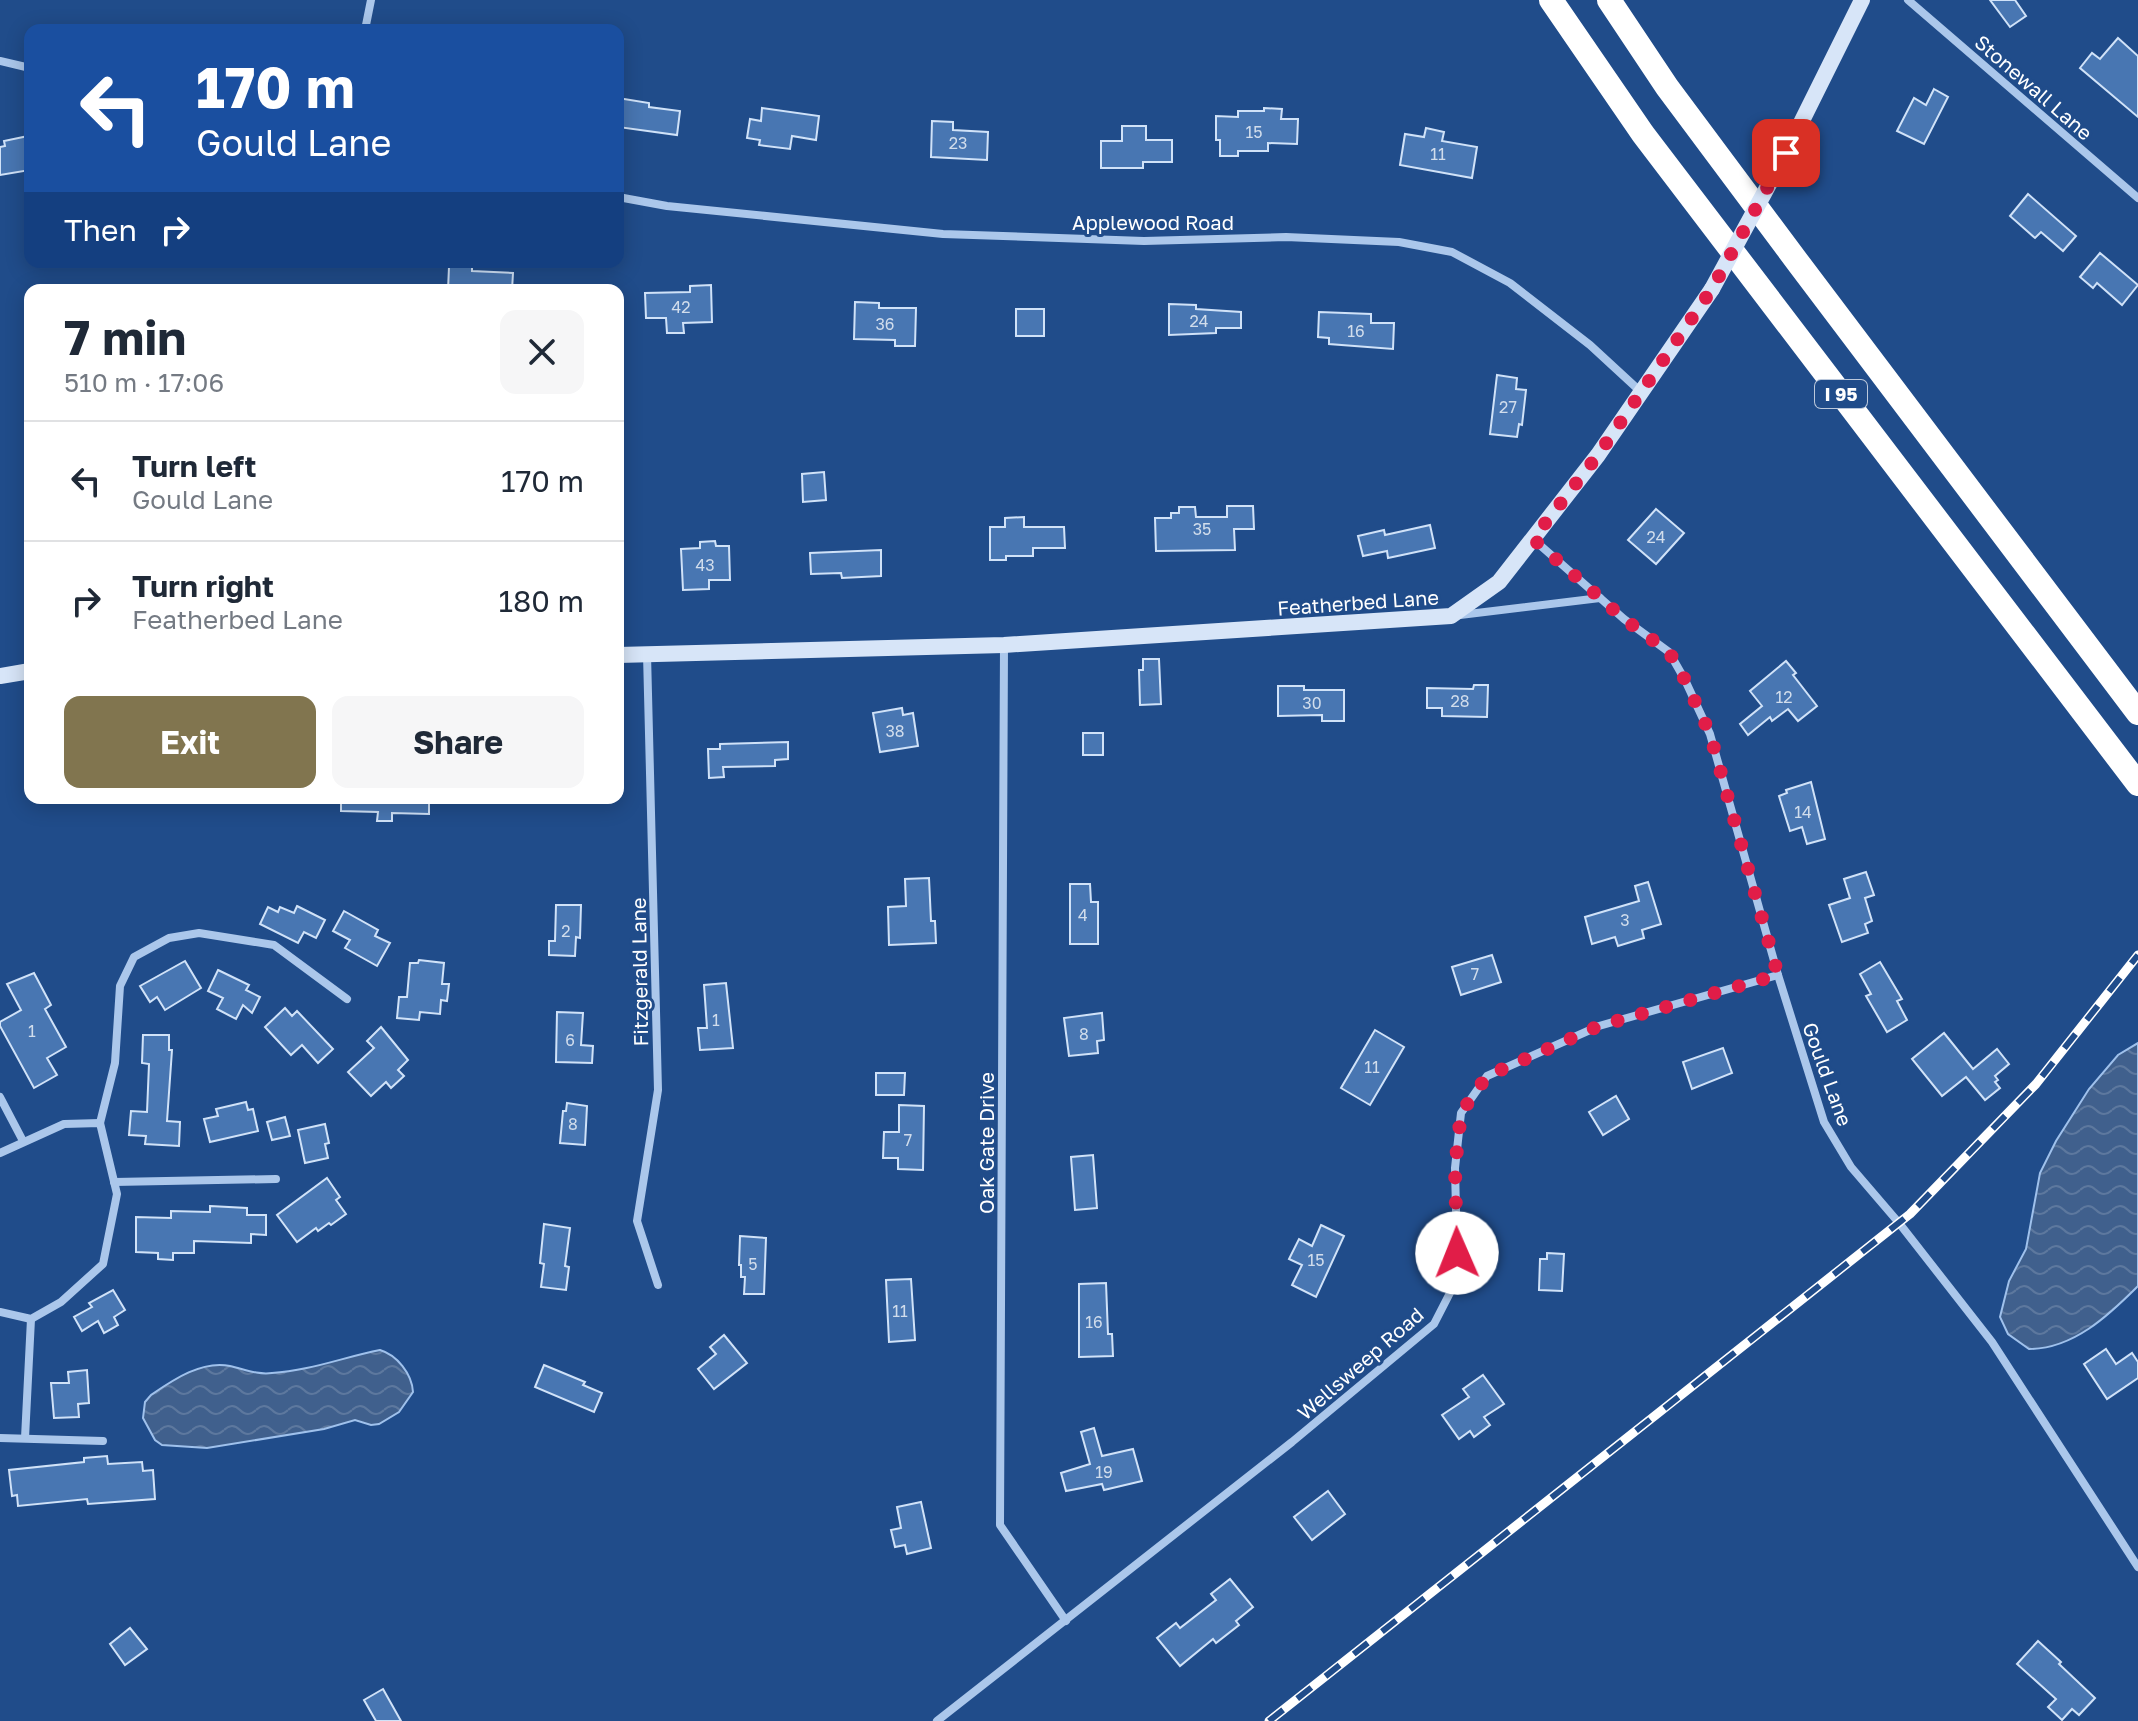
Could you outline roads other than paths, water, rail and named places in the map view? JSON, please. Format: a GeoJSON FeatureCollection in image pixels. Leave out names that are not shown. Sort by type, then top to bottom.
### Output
{"type":"FeatureCollection","features":[{"type":"Feature","properties":{"kind":"highway","name":"I 95"},"geometry":{"type":"LineString","coordinates":[[1551,0],[1643,134],[2138,784]]}},
{"type":"Feature","properties":{"kind":"highway","name":"I 95"},"geometry":{"type":"LineString","coordinates":[[1609,0],[1667,87],[1789,252],[2138,713]]}},
{"type":"Feature","properties":{"kind":"street"},"geometry":{"type":"LineString","coordinates":[[366,24],[371,0]]}},
{"type":"Feature","properties":{"kind":"street","name":"Featherbed Lane"},"geometry":{"type":"LineString","coordinates":[[624,655],[1004,645],[1451,616],[1499,582],[1598,455],[1712,289],[1786,153],[1862,0]]}},
{"type":"Feature","properties":{"kind":"street","name":"Stonewall Lane"},"geometry":{"type":"LineString","coordinates":[[1908,0],[2138,198]]}},
{"type":"Feature","properties":{"kind":"street"},"geometry":{"type":"LineString","coordinates":[[0,61],[24,67]]}},
{"type":"Feature","properties":{"kind":"street","name":"Applewood Road"},"geometry":{"type":"LineString","coordinates":[[624,198],[667,206],[943,234],[1144,241],[1286,237],[1399,242],[1439,249],[1452,252],[1510,283],[1590,345],[1641,392]]}},
{"type":"Feature","properties":{"kind":"street","name":"Gould Lane"},"geometry":{"type":"LineString","coordinates":[[1533,539],[1600,598],[1669,652],[1710,734],[1778,975],[1824,1122],[1851,1167],[1992,1342],[2138,1567]]}},
{"type":"Feature","properties":{"kind":"street"},"geometry":{"type":"LineString","coordinates":[[1451,616],[1600,598]]}},
{"type":"Feature","properties":{"kind":"street","name":"Oak Gate Drive"},"geometry":{"type":"LineString","coordinates":[[1004,645],[1000,1525],[1066,1621]]}},
{"type":"Feature","properties":{"kind":"street","name":"Fitzgerald Lane"},"geometry":{"type":"LineString","coordinates":[[647,653],[658,1090],[637,1221],[658,1285]]}},
{"type":"Feature","properties":{"kind":"street"},"geometry":{"type":"LineString","coordinates":[[0,676],[24,672]]}},
{"type":"Feature","properties":{"kind":"street"},"geometry":{"type":"LineString","coordinates":[[0,1312],[31,1319],[61,1302],[103,1264],[117,1194],[100,1123],[115,1063],[120,986],[134,957],[169,938],[199,933],[274,945],[347,999]]}},
{"type":"Feature","properties":{"kind":"street","name":"Wellsweep Road"},"geometry":{"type":"LineString","coordinates":[[937,1721],[1292,1442],[1434,1324],[1452,1289],[1457,1253],[1455,1168],[1461,1113],[1487,1076],[1599,1026],[1778,975]]}},
{"type":"Feature","properties":{"kind":"street"},"geometry":{"type":"LineString","coordinates":[[0,1097],[23,1141]]}},
{"type":"Feature","properties":{"kind":"street"},"geometry":{"type":"LineString","coordinates":[[0,1153],[64,1124],[100,1123]]}},
{"type":"Feature","properties":{"kind":"street"},"geometry":{"type":"LineString","coordinates":[[114,1182],[276,1179]]}},
{"type":"Feature","properties":{"kind":"street"},"geometry":{"type":"LineString","coordinates":[[25,1438],[31,1319]]}},
{"type":"Feature","properties":{"kind":"street"},"geometry":{"type":"LineString","coordinates":[[0,1438],[103,1441]]}},
{"type":"Feature","properties":{"kind":"water"},"geometry":{"type":"Polygon","coordinates":[[[2138,1043],[2138,1286],[2089,1329],[2045,1348],[2029,1349],[2008,1334],[2000,1317],[2009,1281],[2026,1249],[2040,1173],[2089,1089],[2118,1055],[2138,1043]]]}},
{"type":"Feature","properties":{"kind":"water"},"geometry":{"type":"Polygon","coordinates":[[[380,1350],[402,1366],[413,1392],[399,1412],[379,1424],[355,1420],[324,1429],[207,1448],[162,1445],[155,1440],[143,1418],[145,1402],[151,1395],[198,1369],[219,1365],[261,1373],[286,1372],[380,1350]]]}},
{"type":"Feature","properties":{"kind":"railway"},"geometry":{"type":"LineString","coordinates":[[1269,1721],[1910,1214],[2036,1084],[2138,955]]}}]}
